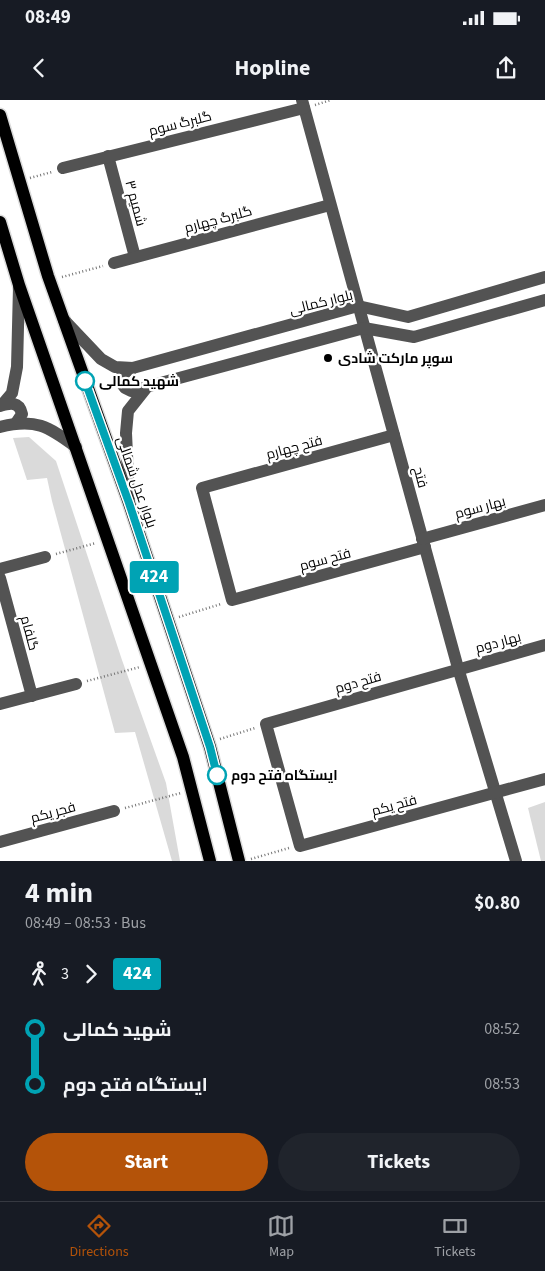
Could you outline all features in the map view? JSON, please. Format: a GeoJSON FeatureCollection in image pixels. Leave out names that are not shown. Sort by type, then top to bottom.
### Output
{"type":"FeatureCollection","features":[{"type":"Feature","properties":{"kind":"main road","name":"بلوار عدل شمالی"},"geometry":{"type":"LineString","coordinates":[[0,115],[49,280],[129,503],[208,743],[244,860]]}},
{"type":"Feature","properties":{"kind":"main road"},"geometry":{"type":"LineString","coordinates":[[0,222],[19,285],[183,757],[210,861]]}},
{"type":"Feature","properties":{"kind":"street","name":"گلبرگ سوم"},"geometry":{"type":"LineString","coordinates":[[63,168],[303,104]]}},
{"type":"Feature","properties":{"kind":"street","name":"فتح"},"geometry":{"type":"LineString","coordinates":[[303,104],[458,668],[516,861]]}},
{"type":"Feature","properties":{"kind":"street","name":"شمیم ۳"},"geometry":{"type":"LineString","coordinates":[[108,156],[135,257]]}},
{"type":"Feature","properties":{"kind":"street","name":"گلبرگ چهارم"},"geometry":{"type":"LineString","coordinates":[[114,263],[330,205]]}},
{"type":"Feature","properties":{"kind":"street","name":"بلوار کمالی"},"geometry":{"type":"LineString","coordinates":[[62,318],[101,359],[115,367],[131,369],[358,306],[408,317],[545,277]]}},
{"type":"Feature","properties":{"kind":"street"},"geometry":{"type":"LineString","coordinates":[[4,405],[12,394],[16,367],[19,285]]}},
{"type":"Feature","properties":{"kind":"street"},"geometry":{"type":"LineString","coordinates":[[131,369],[121,380],[125,388],[131,391],[364,328],[414,337],[545,300]]}},
{"type":"Feature","properties":{"kind":"street"},"geometry":{"type":"LineString","coordinates":[[129,503],[126,433],[128,411],[146,387]]}},
{"type":"Feature","properties":{"kind":"street"},"geometry":{"type":"LineString","coordinates":[[4,405],[18,405],[21,409],[22,414],[16,423]]}},
{"type":"Feature","properties":{"kind":"street"},"geometry":{"type":"LineString","coordinates":[[0,427],[16,423],[46,426],[76,447]]}},
{"type":"Feature","properties":{"kind":"street","name":"فتح چهارم"},"geometry":{"type":"LineString","coordinates":[[232,600],[202,488],[394,435]]}},
{"type":"Feature","properties":{"kind":"street","name":"بهار سوم"},"geometry":{"type":"LineString","coordinates":[[424,543],[545,505]]}},
{"type":"Feature","properties":{"kind":"street","name":"فتح سوم"},"geometry":{"type":"LineString","coordinates":[[232,600],[424,543]]}},
{"type":"Feature","properties":{"kind":"street"},"geometry":{"type":"LineString","coordinates":[[0,569],[45,557]]}},
{"type":"Feature","properties":{"kind":"street","name":"گلفام"},"geometry":{"type":"LineString","coordinates":[[0,578],[32,696]]}},
{"type":"Feature","properties":{"kind":"street","name":"بهار دوم"},"geometry":{"type":"LineString","coordinates":[[458,668],[545,645]]}},
{"type":"Feature","properties":{"kind":"street","name":"فتح دوم"},"geometry":{"type":"LineString","coordinates":[[266,724],[458,668]]}},
{"type":"Feature","properties":{"kind":"street"},"geometry":{"type":"LineString","coordinates":[[0,704],[76,684]]}},
{"type":"Feature","properties":{"kind":"street"},"geometry":{"type":"LineString","coordinates":[[266,724],[300,846]]}},
{"type":"Feature","properties":{"kind":"street","name":"فتح یکم"},"geometry":{"type":"LineString","coordinates":[[300,846],[545,779]]}},
{"type":"Feature","properties":{"kind":"street","name":"فجر یکم"},"geometry":{"type":"LineString","coordinates":[[0,842],[114,811]]}},
{"type":"Feature","properties":{"kind":"path"},"geometry":{"type":"LineString","coordinates":[[20,181],[63,168]]}},
{"type":"Feature","properties":{"kind":"path"},"geometry":{"type":"LineString","coordinates":[[49,280],[114,263]]}},
{"type":"Feature","properties":{"kind":"path"},"geometry":{"type":"LineString","coordinates":[[45,557],[108,540]]}},
{"type":"Feature","properties":{"kind":"path"},"geometry":{"type":"LineString","coordinates":[[168,621],[232,600]]}},
{"type":"Feature","properties":{"kind":"path"},"geometry":{"type":"LineString","coordinates":[[76,684],[151,664]]}},
{"type":"Feature","properties":{"kind":"path"},"geometry":{"type":"LineString","coordinates":[[208,743],[266,724]]}},
{"type":"Feature","properties":{"kind":"path"},"geometry":{"type":"LineString","coordinates":[[114,811],[192,790]]}},
{"type":"Feature","properties":{"kind":"path"},"geometry":{"type":"LineString","coordinates":[[244,860],[300,846]]}},
{"type":"Feature","properties":{"kind":"shaded area"},"geometry":{"type":"Polygon","coordinates":[[[29,437],[56,461],[122,660],[166,783],[180,861],[172,861],[135,732],[115,733],[47,478],[27,480],[13,438],[29,437]]]}},
{"type":"Feature","properties":{"kind":"shaded area"},"geometry":{"type":"Polygon","coordinates":[[[545,802],[545,861],[541,861],[528,808],[545,802]]]}},
{"type":"Feature","properties":{"kind":"bus line","name":"424"},"geometry":{"type":"LineString","coordinates":[[85,381],[129,503],[210,747],[217,775]]}},
{"type":"Feature","properties":{"kind":"place","name":"سوپر مارکت شادی"},"geometry":{"type":"Point","coordinates":[328,358]}},
{"type":"Feature","properties":{"kind":"place","name":"شهید کمالی"},"geometry":{"type":"Point","coordinates":[85,381]}},
{"type":"Feature","properties":{"kind":"place","name":"ایستگاه فتح دوم"},"geometry":{"type":"Point","coordinates":[217,775]}}]}
